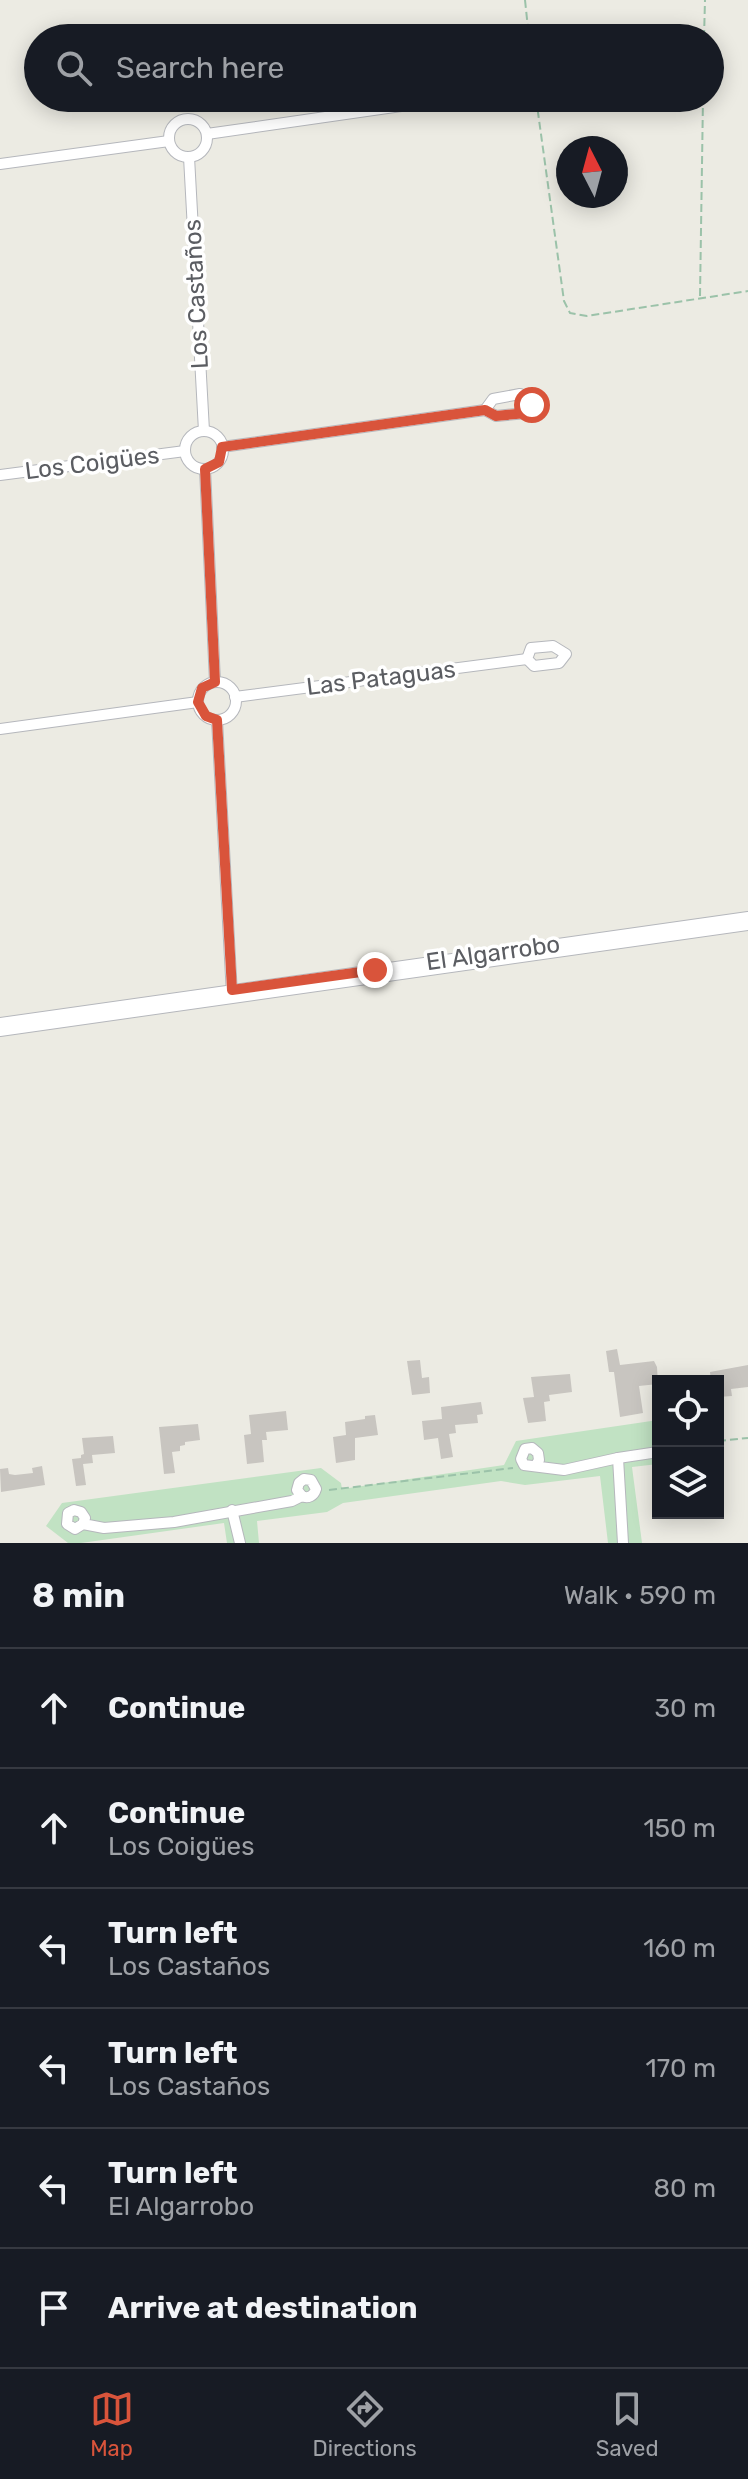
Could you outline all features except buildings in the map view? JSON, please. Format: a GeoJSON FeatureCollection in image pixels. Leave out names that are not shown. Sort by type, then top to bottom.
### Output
{"type":"FeatureCollection","features":[{"type":"Feature","properties":{"kind":"street"},"geometry":{"type":"LineString","coordinates":[[207,134],[357,112]]}},
{"type":"Feature","properties":{"kind":"street"},"geometry":{"type":"LineString","coordinates":[[182,119],[198,121],[207,134],[203,150],[189,157],[176,153],[169,141],[170,130],[182,119]]}},
{"type":"Feature","properties":{"kind":"street"},"geometry":{"type":"LineString","coordinates":[[0,164],[169,141]]}},
{"type":"Feature","properties":{"kind":"street","name":"Los Castaños"},"geometry":{"type":"LineString","coordinates":[[189,157],[204,431]]}},
{"type":"Feature","properties":{"kind":"street"},"geometry":{"type":"LineString","coordinates":[[222,447],[485,410]]}},
{"type":"Feature","properties":{"kind":"street"},"geometry":{"type":"LineString","coordinates":[[204,431],[214,434],[222,447],[219,462],[205,469],[191,465],[185,451],[190,437],[204,431]]}},
{"type":"Feature","properties":{"kind":"street","name":"Los Coigües"},"geometry":{"type":"LineString","coordinates":[[0,475],[185,451]]}},
{"type":"Feature","properties":{"kind":"street"},"geometry":{"type":"LineString","coordinates":[[205,469],[215,682]]}},
{"type":"Feature","properties":{"kind":"street","name":"Las Pataguas"},"geometry":{"type":"LineString","coordinates":[[235,697],[527,659]]}},
{"type":"Feature","properties":{"kind":"street"},"geometry":{"type":"LineString","coordinates":[[215,682],[228,686],[235,697],[231,712],[217,720],[206,716],[198,702],[202,688],[215,682]]}},
{"type":"Feature","properties":{"kind":"street"},"geometry":{"type":"LineString","coordinates":[[0,729],[198,702]]}},
{"type":"Feature","properties":{"kind":"street"},"geometry":{"type":"LineString","coordinates":[[217,720],[232,994]]}},
{"type":"Feature","properties":{"kind":"street","name":"El Algarrobo"},"geometry":{"type":"LineString","coordinates":[[0,1031],[748,917]]}},
{"type":"Feature","properties":{"kind":"street","name":"El Algarrobo"},"geometry":{"type":"LineString","coordinates":[[0,1023],[748,925]]}},
{"type":"Feature","properties":{"kind":"street"},"geometry":{"type":"LineString","coordinates":[[530,1465],[564,1470],[652,1453]]}},
{"type":"Feature","properties":{"kind":"street"},"geometry":{"type":"LineString","coordinates":[[618,1458],[623,1543]]}},
{"type":"Feature","properties":{"kind":"street"},"geometry":{"type":"LineString","coordinates":[[83,1524],[104,1528],[145,1525],[292,1501],[302,1496],[297,1486],[304,1479],[311,1480],[316,1489]]}},
{"type":"Feature","properties":{"kind":"street"},"geometry":{"type":"LineString","coordinates":[[232,1510],[240,1543]]}},
{"type":"Feature","properties":{"kind":"path"},"geometry":{"type":"LineString","coordinates":[[525,0],[528,24]]}},
{"type":"Feature","properties":{"kind":"path"},"geometry":{"type":"LineString","coordinates":[[704,24],[705,0]]}},
{"type":"Feature","properties":{"kind":"path"},"geometry":{"type":"LineString","coordinates":[[538,112],[564,301],[570,313],[587,316],[748,291]]}},
{"type":"Feature","properties":{"kind":"path"},"geometry":{"type":"LineString","coordinates":[[700,298],[703,112]]}},
{"type":"Feature","properties":{"kind":"path"},"geometry":{"type":"LineString","coordinates":[[724,1440],[748,1438]]}},
{"type":"Feature","properties":{"kind":"path"},"geometry":{"type":"LineString","coordinates":[[316,1489],[370,1486],[530,1465]]}},
{"type":"Feature","properties":{"kind":"green space"},"geometry":{"type":"Polygon","coordinates":[[[652,1421],[652,1465],[632,1467],[642,1543],[608,1543],[600,1476],[525,1485],[501,1481],[343,1503],[327,1512],[257,1521],[259,1543],[227,1543],[224,1523],[81,1543],[68,1543],[46,1526],[62,1503],[321,1468],[341,1483],[342,1489],[504,1465],[516,1441],[652,1421]]]}},
{"type":"Feature","properties":{"kind":"route"},"geometry":{"type":"LineString","coordinates":[[375,970],[232,990],[217,720],[206,716],[198,702],[202,688],[215,682],[205,469],[219,462],[222,447],[485,410],[496,416],[527,413],[532,405]]}}]}
